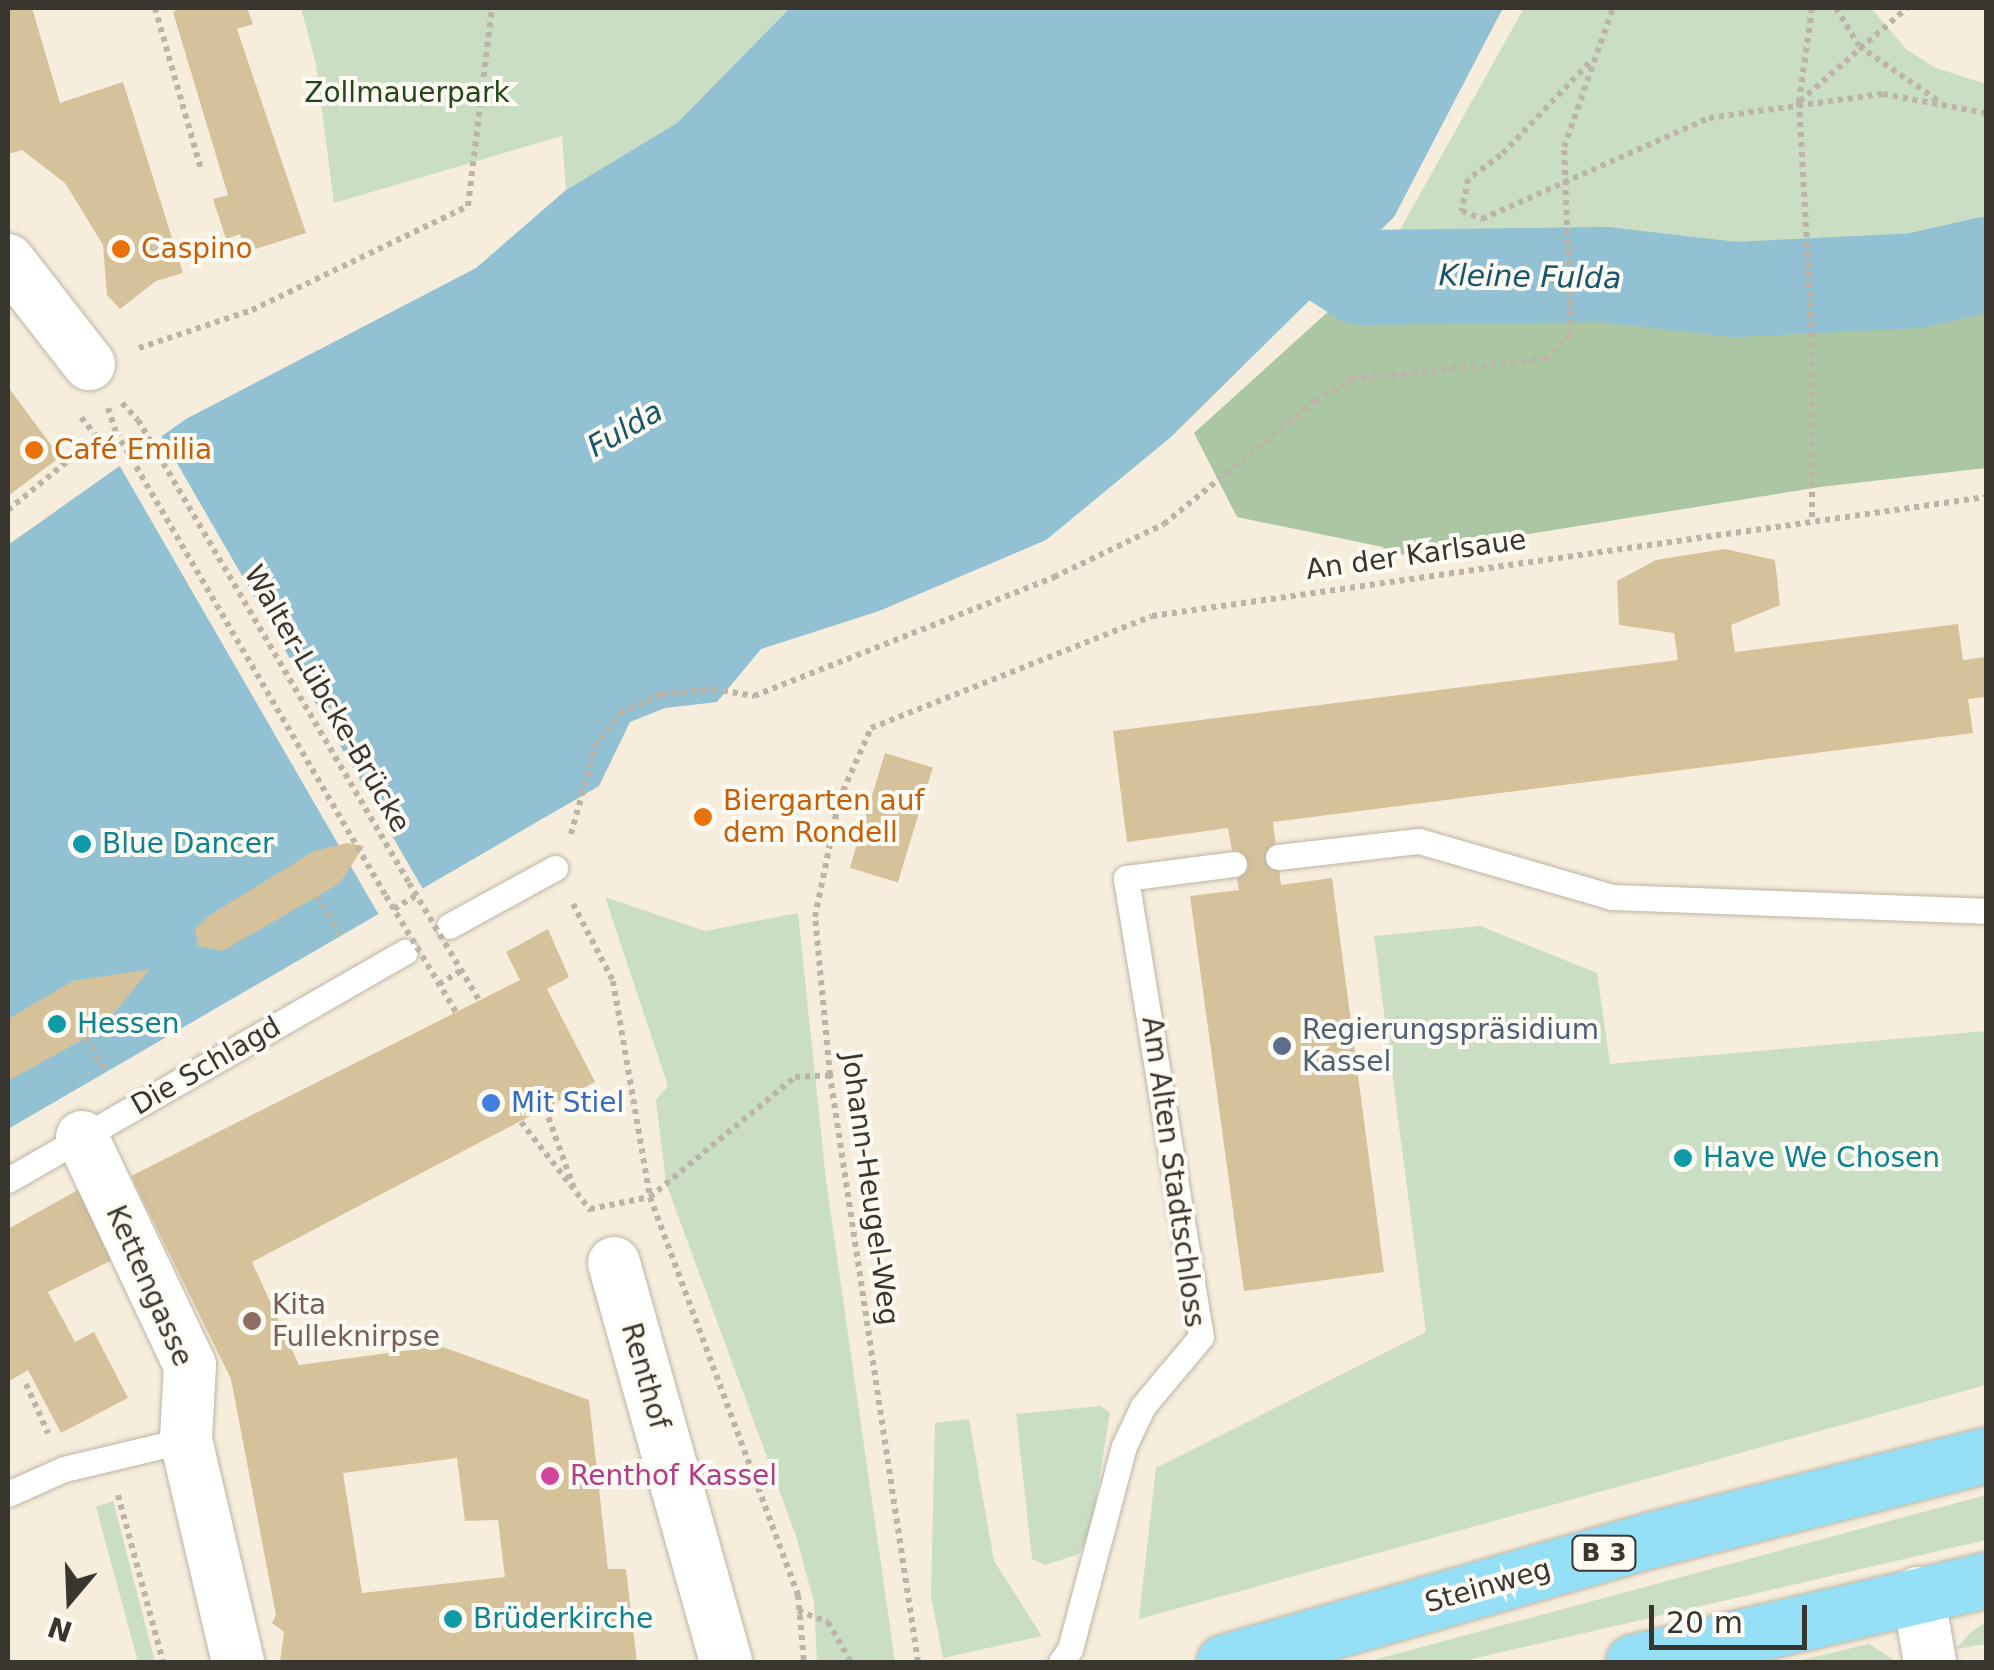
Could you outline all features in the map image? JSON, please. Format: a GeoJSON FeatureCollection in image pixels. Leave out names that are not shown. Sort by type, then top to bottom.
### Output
{"type":"FeatureCollection","features":[{"type":"Feature","properties":{"kind":"main road","name":"Steinweg"},"geometry":{"type":"LineString","coordinates":[[1224,1662],[1650,1540],[1986,1455]]}},
{"type":"Feature","properties":{"kind":"main road"},"geometry":{"type":"LineString","coordinates":[[1633,1662],[1986,1580]]}},
{"type":"Feature","properties":{"kind":"street"},"geometry":{"type":"LineString","coordinates":[[8,260],[89,364]]}},
{"type":"Feature","properties":{"kind":"street","name":"Kettengasse"},"geometry":{"type":"LineString","coordinates":[[82,1137],[190,1365],[186,1440],[238,1662]]}},
{"type":"Feature","properties":{"kind":"street","name":"Renthof"},"geometry":{"type":"LineString","coordinates":[[614,1263],[726,1662]]}},
{"type":"Feature","properties":{"kind":"street"},"geometry":{"type":"LineString","coordinates":[[1918,1593],[1930,1662]]}},
{"type":"Feature","properties":{"kind":"lane"},"geometry":{"type":"LineString","coordinates":[[1278,857],[1420,840],[1612,897],[1986,911]]}},
{"type":"Feature","properties":{"kind":"lane","name":"Am Alten Stadtschloss"},"geometry":{"type":"LineString","coordinates":[[1061,1662],[1070,1650],[1124,1446],[1143,1406],[1200,1336],[1126,878],[1234,864]]}},
{"type":"Feature","properties":{"kind":"lane"},"geometry":{"type":"LineString","coordinates":[[449,926],[555,868]]}},
{"type":"Feature","properties":{"kind":"lane","name":"Die Schlagd"},"geometry":{"type":"LineString","coordinates":[[8,1180],[405,952]]}},
{"type":"Feature","properties":{"kind":"lane"},"geometry":{"type":"LineString","coordinates":[[8,1494],[64,1469],[186,1440]]}},
{"type":"Feature","properties":{"kind":"path"},"geometry":{"type":"LineString","coordinates":[[155,8],[200,170]]}},
{"type":"Feature","properties":{"kind":"path"},"geometry":{"type":"LineString","coordinates":[[89,364],[252,310],[468,206],[492,8]]}},
{"type":"Feature","properties":{"kind":"path"},"geometry":{"type":"LineString","coordinates":[[580,815],[595,747],[620,713],[662,694],[713,689],[754,696],[916,632],[1164,524],[1315,400],[1352,379],[1545,358],[1571,335],[1570,184],[1564,147],[1613,8]]}},
{"type":"Feature","properties":{"kind":"path"},"geometry":{"type":"LineString","coordinates":[[1812,8],[1799,102],[1812,332],[1812,519]]}},
{"type":"Feature","properties":{"kind":"path"},"geometry":{"type":"LineString","coordinates":[[1836,8],[1859,46],[1944,105]]}},
{"type":"Feature","properties":{"kind":"path"},"geometry":{"type":"LineString","coordinates":[[1799,102],[1907,8]]}},
{"type":"Feature","properties":{"kind":"path"},"geometry":{"type":"LineString","coordinates":[[1593,59],[1501,155],[1468,178],[1462,211],[1482,218],[1523,196],[1570,184],[1709,118],[1799,102],[1883,94],[1986,113]]}},
{"type":"Feature","properties":{"kind":"path","name":"Walter-Lübcke-Brücke"},"geometry":{"type":"LineString","coordinates":[[138,420],[479,1000]]}},
{"type":"Feature","properties":{"kind":"path","name":"Walter-Lübcke-Brücke"},"geometry":{"type":"LineString","coordinates":[[116,432],[456,1012]]}},
{"type":"Feature","properties":{"kind":"path"},"geometry":{"type":"LineString","coordinates":[[8,510],[97,437]]}},
{"type":"Feature","properties":{"kind":"path","name":"An der Karlsaue"},"geometry":{"type":"LineString","coordinates":[[872,728],[1152,616],[1986,497]]}},
{"type":"Feature","properties":{"kind":"path","name":"Johann-Heugel-Weg"},"geometry":{"type":"LineString","coordinates":[[872,728],[839,800],[815,917],[830,1075],[918,1662]]}},
{"type":"Feature","properties":{"kind":"path"},"geometry":{"type":"LineString","coordinates":[[555,868],[612,982],[650,1197],[798,1594],[804,1662]]}},
{"type":"Feature","properties":{"kind":"path"},"geometry":{"type":"LineString","coordinates":[[394,909],[416,895]]}},
{"type":"Feature","properties":{"kind":"path"},"geometry":{"type":"LineString","coordinates":[[317,896],[340,935]]}},
{"type":"Feature","properties":{"kind":"path"},"geometry":{"type":"LineString","coordinates":[[438,984],[462,971]]}},
{"type":"Feature","properties":{"kind":"path"},"geometry":{"type":"LineString","coordinates":[[86,1038],[106,1072]]}},
{"type":"Feature","properties":{"kind":"path"},"geometry":{"type":"LineString","coordinates":[[521,1122],[590,1209],[650,1197],[795,1077],[830,1075]]}},
{"type":"Feature","properties":{"kind":"path"},"geometry":{"type":"LineString","coordinates":[[545,1108],[576,1194]]}},
{"type":"Feature","properties":{"kind":"path"},"geometry":{"type":"LineString","coordinates":[[26,1384],[64,1469]]}},
{"type":"Feature","properties":{"kind":"path"},"geometry":{"type":"LineString","coordinates":[[108,1457],[163,1662]]}},
{"type":"Feature","properties":{"kind":"path"},"geometry":{"type":"LineString","coordinates":[[798,1611],[828,1622],[851,1662]]}},
{"type":"Feature","properties":{"kind":"green space","name":"Zollmauerpark"},"geometry":{"type":"Polygon","coordinates":[[[301,8],[790,8],[677,123],[566,190],[562,136],[334,203],[316,64],[301,8]]]}},
{"type":"Feature","properties":{"kind":"green space"},"geometry":{"type":"Polygon","coordinates":[[[1524,8],[1871,8],[1907,50],[1936,68],[1986,84],[1986,243],[1793,267],[1391,246],[1524,8]]]}},
{"type":"Feature","properties":{"kind":"green space"},"geometry":{"type":"Polygon","coordinates":[[[1986,279],[1986,468],[1820,487],[1386,557],[1383,547],[1237,517],[1194,433],[1352,290],[1536,293],[1761,310],[1880,303],[1986,279]]]}},
{"type":"Feature","properties":{"kind":"green space"},"geometry":{"type":"Polygon","coordinates":[[[605,897],[705,931],[798,913],[826,1180],[895,1662],[817,1662],[814,1602],[796,1536],[666,1183],[656,1100],[668,1086],[605,897]]]}},
{"type":"Feature","properties":{"kind":"green space"},"geometry":{"type":"Polygon","coordinates":[[[1480,926],[1597,973],[1610,1064],[1986,1031],[1986,1385],[1139,1619],[1156,1468],[1426,1332],[1374,936],[1480,926]]]}},
{"type":"Feature","properties":{"kind":"green space"},"geometry":{"type":"Polygon","coordinates":[[[1101,1406],[1110,1413],[1091,1529],[1079,1554],[1045,1565],[1032,1559],[1016,1414],[1101,1406]]]}},
{"type":"Feature","properties":{"kind":"green space"},"geometry":{"type":"Polygon","coordinates":[[[969,1419],[994,1561],[1042,1636],[943,1658],[931,1596],[935,1423],[969,1419]]]}},
{"type":"Feature","properties":{"kind":"green space"},"geometry":{"type":"Polygon","coordinates":[[[1986,1495],[1986,1540],[1459,1662],[1366,1662],[1986,1495]]]}},
{"type":"Feature","properties":{"kind":"green space"},"geometry":{"type":"Polygon","coordinates":[[[113,1501],[155,1662],[138,1662],[96,1507],[113,1501]]]}},
{"type":"Feature","properties":{"kind":"green space"},"geometry":{"type":"Polygon","coordinates":[[[1986,1622],[1986,1644],[1956,1649],[1971,1632],[1986,1622]]]}},
{"type":"Feature","properties":{"kind":"green space"},"geometry":{"type":"Polygon","coordinates":[[[1869,1644],[1894,1660],[1793,1662],[1869,1644]]]}},
{"type":"Feature","properties":{"kind":"water","name":"Fulda"},"geometry":{"type":"Polygon","coordinates":[[[790,8],[1503,8],[1394,217],[1171,437],[1046,540],[879,611],[761,649],[717,702],[665,708],[630,722],[599,786],[8,1129],[8,545],[186,419],[476,268],[566,190],[677,123],[790,8]]]}},
{"type":"Feature","properties":{"kind":"pier"},"geometry":{"type":"Polygon","coordinates":[[[159,432],[424,891],[380,916],[115,458],[159,432]]]}},
{"type":"Feature","properties":{"kind":"building"},"geometry":{"type":"Polygon","coordinates":[[[8,8],[32,8],[60,103],[123,82],[183,273],[156,281],[120,309],[107,295],[103,245],[65,183],[22,150],[8,154],[8,8]]]}},
{"type":"Feature","properties":{"kind":"building"},"geometry":{"type":"Polygon","coordinates":[[[181,8],[247,8],[253,24],[237,29],[306,233],[246,252],[240,234],[226,239],[213,199],[228,195],[173,12],[181,8]]]}},
{"type":"Feature","properties":{"kind":"building"},"geometry":{"type":"Polygon","coordinates":[[[8,387],[60,457],[8,496],[8,387]]]}},
{"type":"Feature","properties":{"kind":"building","name":"Regierungspräsidium Kassel"},"geometry":{"type":"Polygon","coordinates":[[[1725,549],[1775,560],[1780,605],[1731,625],[1735,652],[1958,624],[1963,660],[1986,657],[1986,697],[1968,699],[1973,733],[1273,822],[1281,885],[1332,878],[1384,1272],[1244,1291],[1190,896],[1239,890],[1228,828],[1127,842],[1113,731],[1678,660],[1674,633],[1619,625],[1617,581],[1656,560],[1725,549]]]}},
{"type":"Feature","properties":{"kind":"building"},"geometry":{"type":"Polygon","coordinates":[[[885,753],[933,768],[898,882],[850,868],[885,753]]]}},
{"type":"Feature","properties":{"kind":"building"},"geometry":{"type":"Polygon","coordinates":[[[347,843],[364,846],[340,883],[223,951],[198,946],[195,929],[210,915],[314,851],[347,843]]]}},
{"type":"Feature","properties":{"kind":"building"},"geometry":{"type":"Polygon","coordinates":[[[548,929],[569,977],[547,989],[595,1082],[252,1262],[299,1365],[440,1346],[589,1400],[608,1569],[626,1569],[637,1662],[280,1662],[284,1632],[272,1623],[276,1615],[231,1379],[131,1176],[520,980],[506,952],[548,929]],[[457,1458],[343,1473],[362,1593],[505,1577],[498,1520],[465,1521],[457,1458]]]}},
{"type":"Feature","properties":{"kind":"building","name":"Hessen"},"geometry":{"type":"Polygon","coordinates":[[[150,969],[100,1030],[8,1081],[8,1019],[73,981],[150,969]]]}},
{"type":"Feature","properties":{"kind":"building"},"geometry":{"type":"Polygon","coordinates":[[[78,1190],[114,1259],[48,1292],[75,1342],[94,1332],[128,1398],[61,1433],[28,1370],[8,1382],[8,1229],[78,1190]]]}},
{"type":"Feature","properties":{"kind":"waterway","name":"Kleine Fulda"},"geometry":{"type":"LineString","coordinates":[[1235,196],[1361,277],[1604,274],[1734,289],[1915,280],[1986,264]]}},
{"type":"Feature","properties":{"kind":"place","name":"Caspino"},"geometry":{"type":"Point","coordinates":[121,249]}},
{"type":"Feature","properties":{"kind":"place","name":"Café Emilia"},"geometry":{"type":"Point","coordinates":[34,450]}},
{"type":"Feature","properties":{"kind":"place","name":"Biergarten auf dem Rondell"},"geometry":{"type":"Point","coordinates":[703,817]}},
{"type":"Feature","properties":{"kind":"place","name":"Blue Dancer"},"geometry":{"type":"Point","coordinates":[82,844]}},
{"type":"Feature","properties":{"kind":"place","name":"Hessen"},"geometry":{"type":"Point","coordinates":[57,1024]}},
{"type":"Feature","properties":{"kind":"place","name":"Regierungspräsidium Kassel"},"geometry":{"type":"Point","coordinates":[1282,1046]}},
{"type":"Feature","properties":{"kind":"place","name":"Mit Stiel"},"geometry":{"type":"Point","coordinates":[491,1103]}},
{"type":"Feature","properties":{"kind":"place","name":"Have We Chosen"},"geometry":{"type":"Point","coordinates":[1683,1158]}},
{"type":"Feature","properties":{"kind":"place","name":"Kita Fulleknirpse"},"geometry":{"type":"Point","coordinates":[252,1321]}},
{"type":"Feature","properties":{"kind":"place","name":"Renthof Kassel"},"geometry":{"type":"Point","coordinates":[550,1476]}},
{"type":"Feature","properties":{"kind":"place","name":"Brüderkirche"},"geometry":{"type":"Point","coordinates":[453,1619]}}]}
